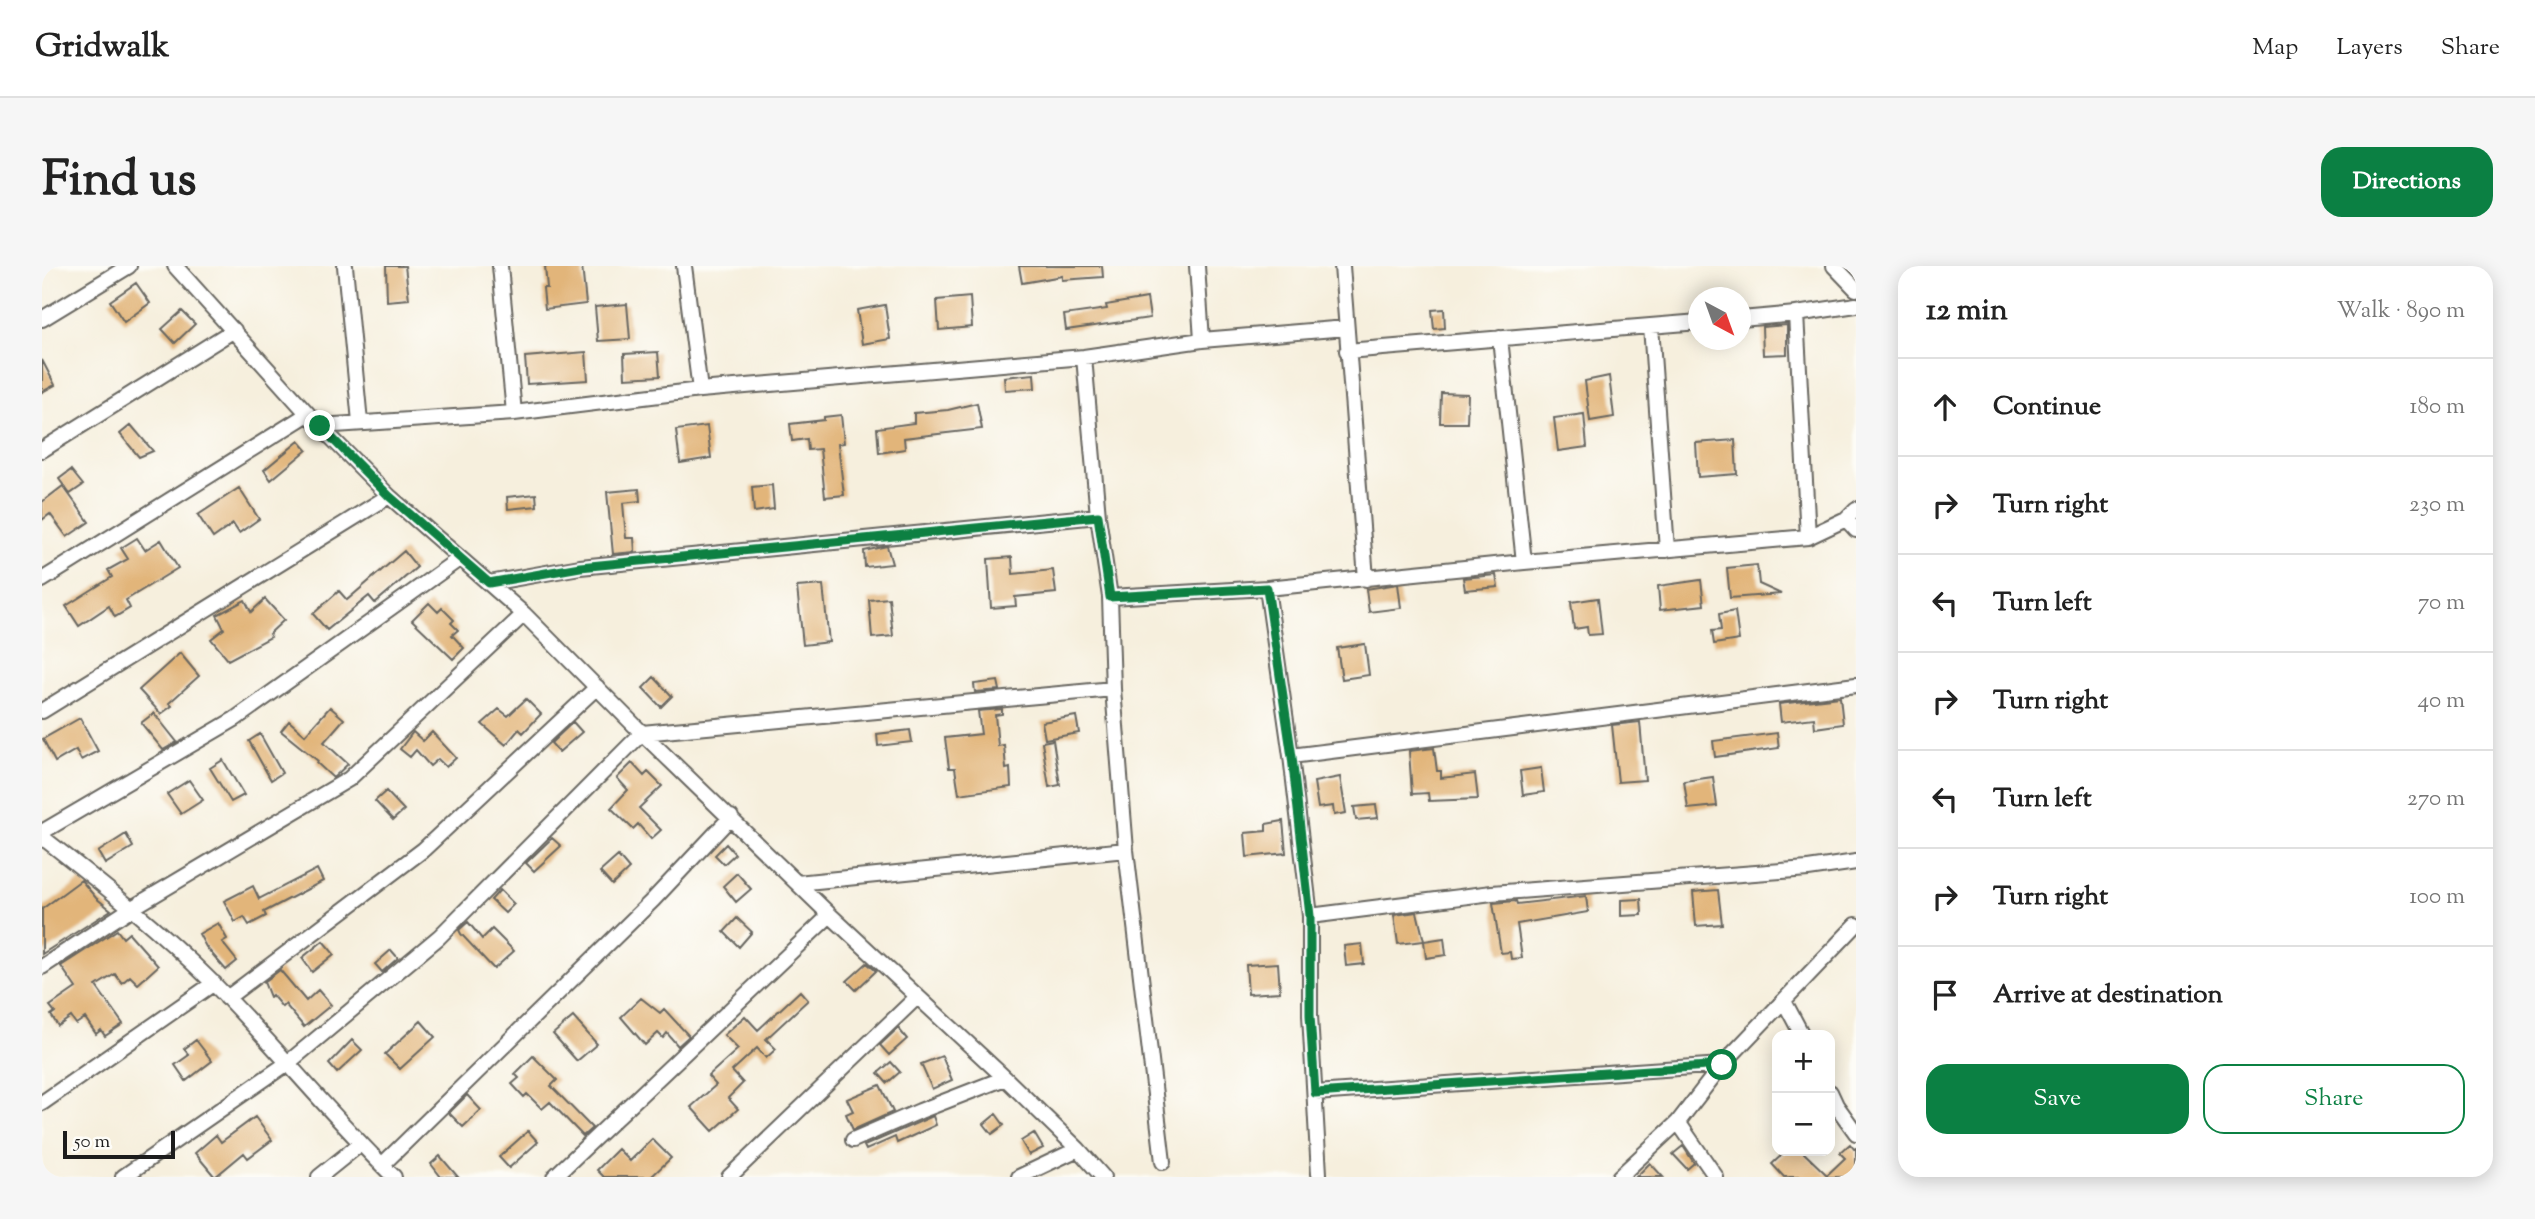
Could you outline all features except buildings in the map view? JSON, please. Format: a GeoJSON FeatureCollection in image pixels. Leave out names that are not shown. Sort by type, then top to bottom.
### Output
{"type":"FeatureCollection","features":[{"type":"Feature","properties":{"kind":"street"},"geometry":{"type":"LineString","coordinates":[[42,319],[129,266]]}},
{"type":"Feature","properties":{"kind":"street"},"geometry":{"type":"LineString","coordinates":[[175,266],[308,414],[389,496],[524,614],[642,733],[830,915],[1005,1078],[1103,1177]]}},
{"type":"Feature","properties":{"kind":"street"},"geometry":{"type":"LineString","coordinates":[[345,266],[360,422]]}},
{"type":"Feature","properties":{"kind":"street"},"geometry":{"type":"LineString","coordinates":[[500,266],[514,413]]}},
{"type":"Feature","properties":{"kind":"street"},"geometry":{"type":"LineString","coordinates":[[684,266],[700,390]]}},
{"type":"Feature","properties":{"kind":"street"},"geometry":{"type":"LineString","coordinates":[[1197,266],[1202,340]]}},
{"type":"Feature","properties":{"kind":"street"},"geometry":{"type":"LineString","coordinates":[[1342,266],[1366,579]]}},
{"type":"Feature","properties":{"kind":"street"},"geometry":{"type":"LineString","coordinates":[[1834,266],[1856,289]]}},
{"type":"Feature","properties":{"kind":"street"},"geometry":{"type":"LineString","coordinates":[[1751,318],[1856,305]]}},
{"type":"Feature","properties":{"kind":"street"},"geometry":{"type":"LineString","coordinates":[[1796,314],[1808,537]]}},
{"type":"Feature","properties":{"kind":"street"},"geometry":{"type":"LineString","coordinates":[[1347,351],[1688,323]]}},
{"type":"Feature","properties":{"kind":"street"},"geometry":{"type":"LineString","coordinates":[[1651,326],[1667,550]]}},
{"type":"Feature","properties":{"kind":"street"},"geometry":{"type":"LineString","coordinates":[[320,426],[514,413],[700,390],[1084,357],[1202,340],[1346,328]]}},
{"type":"Feature","properties":{"kind":"street"},"geometry":{"type":"LineString","coordinates":[[42,450],[234,330]]}},
{"type":"Feature","properties":{"kind":"street"},"geometry":{"type":"LineString","coordinates":[[1500,338],[1524,562]]}},
{"type":"Feature","properties":{"kind":"street"},"geometry":{"type":"LineString","coordinates":[[1084,357],[1098,516],[1110,597],[1113,689],[1126,850],[1163,1162]]}},
{"type":"Feature","properties":{"kind":"street"},"geometry":{"type":"LineString","coordinates":[[42,580],[308,414]]}},
{"type":"Feature","properties":{"kind":"street"},"geometry":{"type":"LineString","coordinates":[[42,711],[389,496]]}},
{"type":"Feature","properties":{"kind":"street"},"geometry":{"type":"LineString","coordinates":[[489,583],[580,567],[1098,516]]}},
{"type":"Feature","properties":{"kind":"street"},"geometry":{"type":"LineString","coordinates":[[1110,597],[1267,588],[1808,537],[1853,519]]}},
{"type":"Feature","properties":{"kind":"street"},"geometry":{"type":"LineString","coordinates":[[394,1177],[360,1144],[289,1062],[214,983],[132,908],[42,835],[235,719],[459,559]]}},
{"type":"Feature","properties":{"kind":"street"},"geometry":{"type":"LineString","coordinates":[[1267,588],[1292,757],[1310,916],[1310,1015],[1319,1174]]}},
{"type":"Feature","properties":{"kind":"street"},"geometry":{"type":"LineString","coordinates":[[42,967],[132,908],[349,779],[524,614]]}},
{"type":"Feature","properties":{"kind":"street"},"geometry":{"type":"LineString","coordinates":[[1292,757],[1856,685]]}},
{"type":"Feature","properties":{"kind":"street"},"geometry":{"type":"LineString","coordinates":[[227,998],[423,850],[597,687]]}},
{"type":"Feature","properties":{"kind":"street"},"geometry":{"type":"LineString","coordinates":[[123,1177],[289,1062],[439,937],[642,733],[1113,689]]}},
{"type":"Feature","properties":{"kind":"street"},"geometry":{"type":"LineString","coordinates":[[382,1165],[643,909],[731,817]]}},
{"type":"Feature","properties":{"kind":"street"},"geometry":{"type":"LineString","coordinates":[[797,883],[1126,850]]}},
{"type":"Feature","properties":{"kind":"street"},"geometry":{"type":"LineString","coordinates":[[1310,916],[1492,892],[1808,869],[1856,862]]}},
{"type":"Feature","properties":{"kind":"street"},"geometry":{"type":"LineString","coordinates":[[554,1177],[830,915]]}},
{"type":"Feature","properties":{"kind":"street"},"geometry":{"type":"LineString","coordinates":[[1619,1177],[1678,1122],[1722,1065],[1856,925]]}},
{"type":"Feature","properties":{"kind":"street"},"geometry":{"type":"LineString","coordinates":[[42,1103],[214,983]]}},
{"type":"Feature","properties":{"kind":"street"},"geometry":{"type":"LineString","coordinates":[[729,1177],[918,997]]}},
{"type":"Feature","properties":{"kind":"street"},"geometry":{"type":"LineString","coordinates":[[1784,1001],[1799,1030]]}},
{"type":"Feature","properties":{"kind":"street"},"geometry":{"type":"LineString","coordinates":[[1315,1093],[1722,1065]]}},
{"type":"Feature","properties":{"kind":"street"},"geometry":{"type":"LineString","coordinates":[[853,1140],[1005,1078]]}},
{"type":"Feature","properties":{"kind":"street"},"geometry":{"type":"LineString","coordinates":[[1830,1093],[1856,1133]]}},
{"type":"Feature","properties":{"kind":"street"},"geometry":{"type":"LineString","coordinates":[[1678,1122],[1716,1177]]}},
{"type":"Feature","properties":{"kind":"street"},"geometry":{"type":"LineString","coordinates":[[319,1177],[360,1144]]}},
{"type":"Feature","properties":{"kind":"street"},"geometry":{"type":"LineString","coordinates":[[1019,1177],[1078,1149]]}},
{"type":"Feature","properties":{"kind":"route"},"geometry":{"type":"LineString","coordinates":[[320,426],[389,496],[489,583],[580,567],[1098,516],[1110,597],[1267,588],[1292,757],[1310,916],[1310,1015],[1315,1093],[1722,1065]]}}]}
